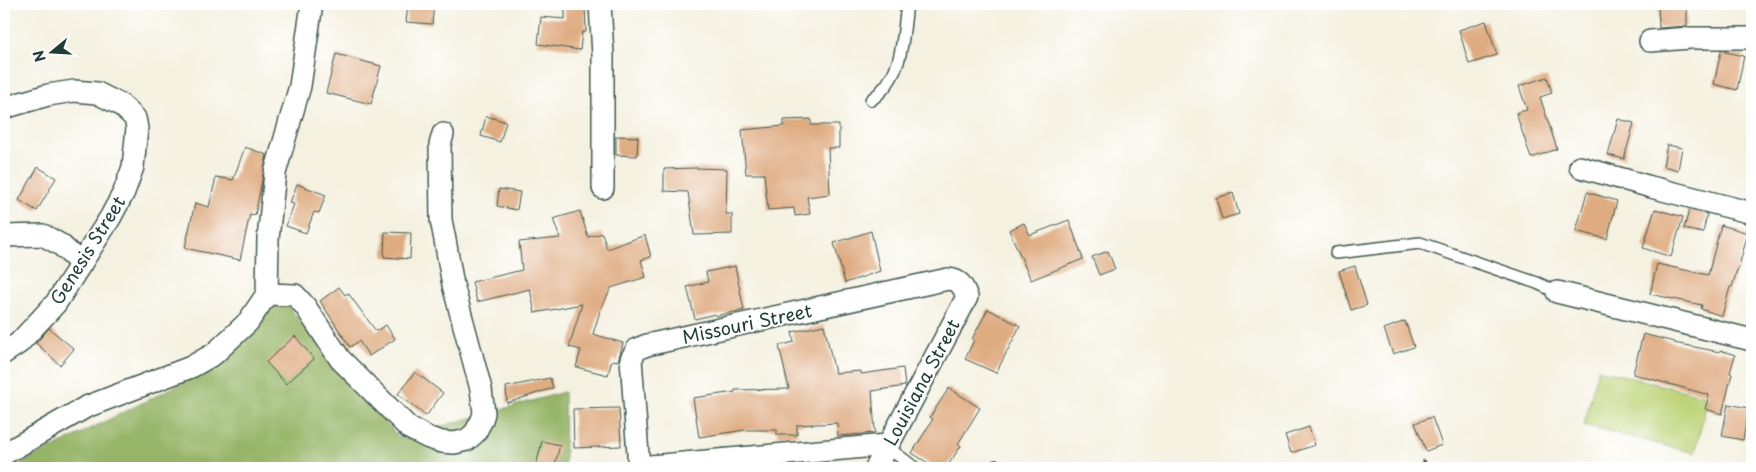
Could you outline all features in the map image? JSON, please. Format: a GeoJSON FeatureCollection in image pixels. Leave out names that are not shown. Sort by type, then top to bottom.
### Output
{"type":"FeatureCollection","features":[{"type":"Feature","properties":{"kind":"street"},"geometry":{"type":"LineString","coordinates":[[4,454],[86,407],[191,367],[214,354],[248,322],[267,294],[268,240],[275,173],[300,86],[312,4]]}},
{"type":"Feature","properties":{"kind":"street"},"geometry":{"type":"LineString","coordinates":[[600,4],[603,55],[603,188]]}},
{"type":"Feature","properties":{"kind":"street"},"geometry":{"type":"LineString","coordinates":[[1650,41],[1690,38],[1752,38]]}},
{"type":"Feature","properties":{"kind":"street","name":"Genesis Street"},"geometry":{"type":"LineString","coordinates":[[4,108],[48,95],[74,92],[97,93],[121,105],[135,118],[138,128],[133,167],[124,192],[110,218],[56,303],[19,343],[4,353]]}},
{"type":"Feature","properties":{"kind":"street"},"geometry":{"type":"LineString","coordinates":[[267,294],[295,295],[305,306],[340,359],[410,428],[429,438],[454,443],[467,440],[475,433],[484,413],[482,396],[453,285],[442,227],[440,145],[443,134]]}},
{"type":"Feature","properties":{"kind":"street"},"geometry":{"type":"LineString","coordinates":[[1580,166],[1651,188],[1752,213]]}},
{"type":"Feature","properties":{"kind":"street"},"geometry":{"type":"LineString","coordinates":[[4,236],[43,235],[61,246],[81,264]]}},
{"type":"Feature","properties":{"kind":"street","name":"Missouri Street"},"geometry":{"type":"LineString","coordinates":[[639,467],[631,359],[637,349],[647,345],[948,279],[956,280],[963,286],[967,297]]}},
{"type":"Feature","properties":{"kind":"street"},"geometry":{"type":"LineString","coordinates":[[1557,292],[1752,340]]}},
{"type":"Feature","properties":{"kind":"street","name":"Louisiana Street"},"geometry":{"type":"LineString","coordinates":[[876,468],[967,297]]}},
{"type":"Feature","properties":{"kind":"street"},"geometry":{"type":"LineString","coordinates":[[639,467],[887,445]]}},
{"type":"Feature","properties":{"kind":"lane"},"geometry":{"type":"LineString","coordinates":[[870,100],[882,92],[890,82],[897,66],[906,4]]}},
{"type":"Feature","properties":{"kind":"lane"},"geometry":{"type":"LineString","coordinates":[[1336,253],[1420,243],[1537,283],[1557,292]]}},
{"type":"Feature","properties":{"kind":"lane"},"geometry":{"type":"LineString","coordinates":[[887,445],[915,468]]}},
{"type":"Feature","properties":{"kind":"path"},"geometry":{"type":"LineString","coordinates":[[1423,460],[1430,468]]}},
{"type":"Feature","properties":{"kind":"green space"},"geometry":{"type":"Polygon","coordinates":[[[279,296],[399,438],[564,392],[565,468],[12,468],[198,375],[279,296]]]}},
{"type":"Feature","properties":{"kind":"green space"},"geometry":{"type":"Polygon","coordinates":[[[1598,369],[1708,397],[1695,453],[1584,425],[1598,369]]]}},
{"type":"Feature","properties":{"kind":"building"},"geometry":{"type":"Polygon","coordinates":[[[408,4],[434,4],[432,24],[406,22],[408,4]]]}},
{"type":"Feature","properties":{"kind":"building"},"geometry":{"type":"Polygon","coordinates":[[[565,4],[585,4],[586,32],[582,32],[580,50],[538,44],[541,17],[565,19],[565,4]]]}},
{"type":"Feature","properties":{"kind":"building"},"geometry":{"type":"Polygon","coordinates":[[[1658,4],[1687,4],[1687,26],[1659,28],[1658,4]]]}},
{"type":"Feature","properties":{"kind":"building"},"geometry":{"type":"Polygon","coordinates":[[[1486,21],[1497,55],[1469,64],[1459,30],[1486,21]]]}},
{"type":"Feature","properties":{"kind":"building"},"geometry":{"type":"Polygon","coordinates":[[[1721,51],[1744,56],[1737,90],[1714,84],[1721,51]]]}},
{"type":"Feature","properties":{"kind":"building"},"geometry":{"type":"Polygon","coordinates":[[[336,54],[381,66],[371,104],[326,93],[336,54]]]}},
{"type":"Feature","properties":{"kind":"building"},"geometry":{"type":"Polygon","coordinates":[[[1547,77],[1552,93],[1540,97],[1557,149],[1531,158],[1516,113],[1527,110],[1519,86],[1547,77]]]}},
{"type":"Feature","properties":{"kind":"building"},"geometry":{"type":"Polygon","coordinates":[[[486,116],[506,122],[500,142],[481,136],[486,116]]]}},
{"type":"Feature","properties":{"kind":"building"},"geometry":{"type":"Polygon","coordinates":[[[811,119],[811,125],[839,125],[839,148],[828,148],[830,194],[807,197],[810,214],[795,216],[794,208],[768,210],[764,174],[746,174],[742,130],[784,126],[784,120],[811,119]]]}},
{"type":"Feature","properties":{"kind":"building"},"geometry":{"type":"Polygon","coordinates":[[[1618,119],[1634,123],[1624,159],[1608,155],[1618,119]]]}},
{"type":"Feature","properties":{"kind":"building"},"geometry":{"type":"Polygon","coordinates":[[[616,136],[638,137],[637,156],[616,155],[616,136]]]}},
{"type":"Feature","properties":{"kind":"building"},"geometry":{"type":"Polygon","coordinates":[[[1667,145],[1682,148],[1678,170],[1663,166],[1667,145]]]}},
{"type":"Feature","properties":{"kind":"building"},"geometry":{"type":"Polygon","coordinates":[[[245,147],[267,155],[255,215],[250,214],[240,260],[185,248],[195,203],[209,207],[216,177],[233,180],[245,147]]]}},
{"type":"Feature","properties":{"kind":"building"},"geometry":{"type":"Polygon","coordinates":[[[38,167],[56,178],[37,211],[19,200],[38,167]]]}},
{"type":"Feature","properties":{"kind":"building"},"geometry":{"type":"Polygon","coordinates":[[[664,169],[727,169],[726,214],[732,214],[732,234],[694,235],[688,192],[664,191],[664,169]]]}},
{"type":"Feature","properties":{"kind":"building"},"geometry":{"type":"Polygon","coordinates":[[[297,184],[326,195],[319,213],[314,212],[306,233],[286,226],[294,204],[290,203],[297,184]]]}},
{"type":"Feature","properties":{"kind":"building"},"geometry":{"type":"Polygon","coordinates":[[[499,189],[520,192],[517,210],[497,206],[499,189]]]}},
{"type":"Feature","properties":{"kind":"building"},"geometry":{"type":"Polygon","coordinates":[[[1587,192],[1617,201],[1607,239],[1576,231],[1587,192]]]}},
{"type":"Feature","properties":{"kind":"building"},"geometry":{"type":"Polygon","coordinates":[[[1233,193],[1239,214],[1222,219],[1216,198],[1233,193]]]}},
{"type":"Feature","properties":{"kind":"building"},"geometry":{"type":"Polygon","coordinates":[[[1655,209],[1683,217],[1671,257],[1643,248],[1655,209]]]}},
{"type":"Feature","properties":{"kind":"building"},"geometry":{"type":"Polygon","coordinates":[[[1689,210],[1707,214],[1703,233],[1684,229],[1689,210]]]}},
{"type":"Feature","properties":{"kind":"building"},"geometry":{"type":"Polygon","coordinates":[[[580,211],[588,237],[602,233],[607,249],[645,235],[651,257],[641,260],[646,277],[611,288],[600,311],[593,334],[623,343],[618,361],[612,360],[608,375],[576,367],[581,350],[569,347],[582,304],[535,313],[530,289],[477,302],[472,282],[522,270],[519,242],[560,238],[553,219],[580,211]]]}},
{"type":"Feature","properties":{"kind":"building"},"geometry":{"type":"Polygon","coordinates":[[[1069,220],[1083,259],[1031,280],[1009,230],[1024,223],[1030,235],[1069,220]]]}},
{"type":"Feature","properties":{"kind":"building"},"geometry":{"type":"Polygon","coordinates":[[[1721,225],[1748,233],[1738,270],[1732,287],[1730,287],[1722,316],[1701,309],[1702,305],[1650,294],[1657,264],[1708,275],[1721,225]]]}},
{"type":"Feature","properties":{"kind":"building"},"geometry":{"type":"Polygon","coordinates":[[[871,231],[880,271],[845,283],[834,243],[871,231]]]}},
{"type":"Feature","properties":{"kind":"building"},"geometry":{"type":"Polygon","coordinates":[[[385,232],[411,233],[410,259],[384,257],[385,232]]]}},
{"type":"Feature","properties":{"kind":"building"},"geometry":{"type":"Polygon","coordinates":[[[1108,251],[1115,269],[1099,275],[1092,257],[1108,251]]]}},
{"type":"Feature","properties":{"kind":"building"},"geometry":{"type":"Polygon","coordinates":[[[735,266],[744,310],[695,319],[687,287],[708,282],[706,272],[735,266]]]}},
{"type":"Feature","properties":{"kind":"building"},"geometry":{"type":"Polygon","coordinates":[[[1355,266],[1367,305],[1351,310],[1339,271],[1355,266]]]}},
{"type":"Feature","properties":{"kind":"building"},"geometry":{"type":"Polygon","coordinates":[[[339,287],[345,295],[348,293],[376,331],[386,325],[395,339],[369,356],[359,341],[350,347],[320,301],[339,287]]]}},
{"type":"Feature","properties":{"kind":"building"},"geometry":{"type":"Polygon","coordinates":[[[988,309],[1020,326],[996,373],[965,359],[974,340],[972,339],[988,309]]]}},
{"type":"Feature","properties":{"kind":"building"},"geometry":{"type":"Polygon","coordinates":[[[1405,321],[1414,347],[1393,354],[1384,329],[1405,321]]]}},
{"type":"Feature","properties":{"kind":"building"},"geometry":{"type":"Polygon","coordinates":[[[824,325],[835,373],[861,371],[861,374],[903,368],[905,386],[872,391],[875,433],[838,436],[837,423],[797,425],[797,435],[777,435],[777,430],[745,430],[699,437],[693,398],[735,392],[735,390],[789,389],[779,346],[794,342],[792,332],[824,325]]]}},
{"type":"Feature","properties":{"kind":"building"},"geometry":{"type":"Polygon","coordinates":[[[49,328],[74,349],[60,365],[36,343],[49,328]]]}},
{"type":"Feature","properties":{"kind":"building"},"geometry":{"type":"Polygon","coordinates":[[[1643,334],[1674,343],[1720,352],[1720,350],[1735,355],[1722,414],[1705,409],[1709,395],[1633,374],[1643,334]]]}},
{"type":"Feature","properties":{"kind":"building"},"geometry":{"type":"Polygon","coordinates":[[[295,336],[314,359],[286,384],[266,362],[295,336]]]}},
{"type":"Feature","properties":{"kind":"building"},"geometry":{"type":"Polygon","coordinates":[[[415,372],[443,393],[426,416],[398,394],[415,372]]]}},
{"type":"Feature","properties":{"kind":"building"},"geometry":{"type":"Polygon","coordinates":[[[550,378],[553,388],[507,403],[506,387],[550,378]]]}},
{"type":"Feature","properties":{"kind":"building"},"geometry":{"type":"Polygon","coordinates":[[[949,388],[980,408],[958,444],[961,446],[946,468],[936,468],[912,453],[933,419],[930,417],[949,388]]]}},
{"type":"Feature","properties":{"kind":"building"},"geometry":{"type":"Polygon","coordinates":[[[1728,404],[1749,408],[1743,440],[1722,436],[1728,404]]]}},
{"type":"Feature","properties":{"kind":"building"},"geometry":{"type":"Polygon","coordinates":[[[619,408],[621,446],[574,448],[573,409],[619,408]]]}},
{"type":"Feature","properties":{"kind":"building"},"geometry":{"type":"Polygon","coordinates":[[[1432,417],[1442,445],[1426,451],[1415,423],[1432,417]]]}},
{"type":"Feature","properties":{"kind":"building"},"geometry":{"type":"Polygon","coordinates":[[[1309,427],[1315,445],[1291,453],[1285,435],[1309,427]]]}},
{"type":"Feature","properties":{"kind":"building"},"geometry":{"type":"Polygon","coordinates":[[[542,441],[560,445],[554,468],[536,466],[542,441]]]}}]}
